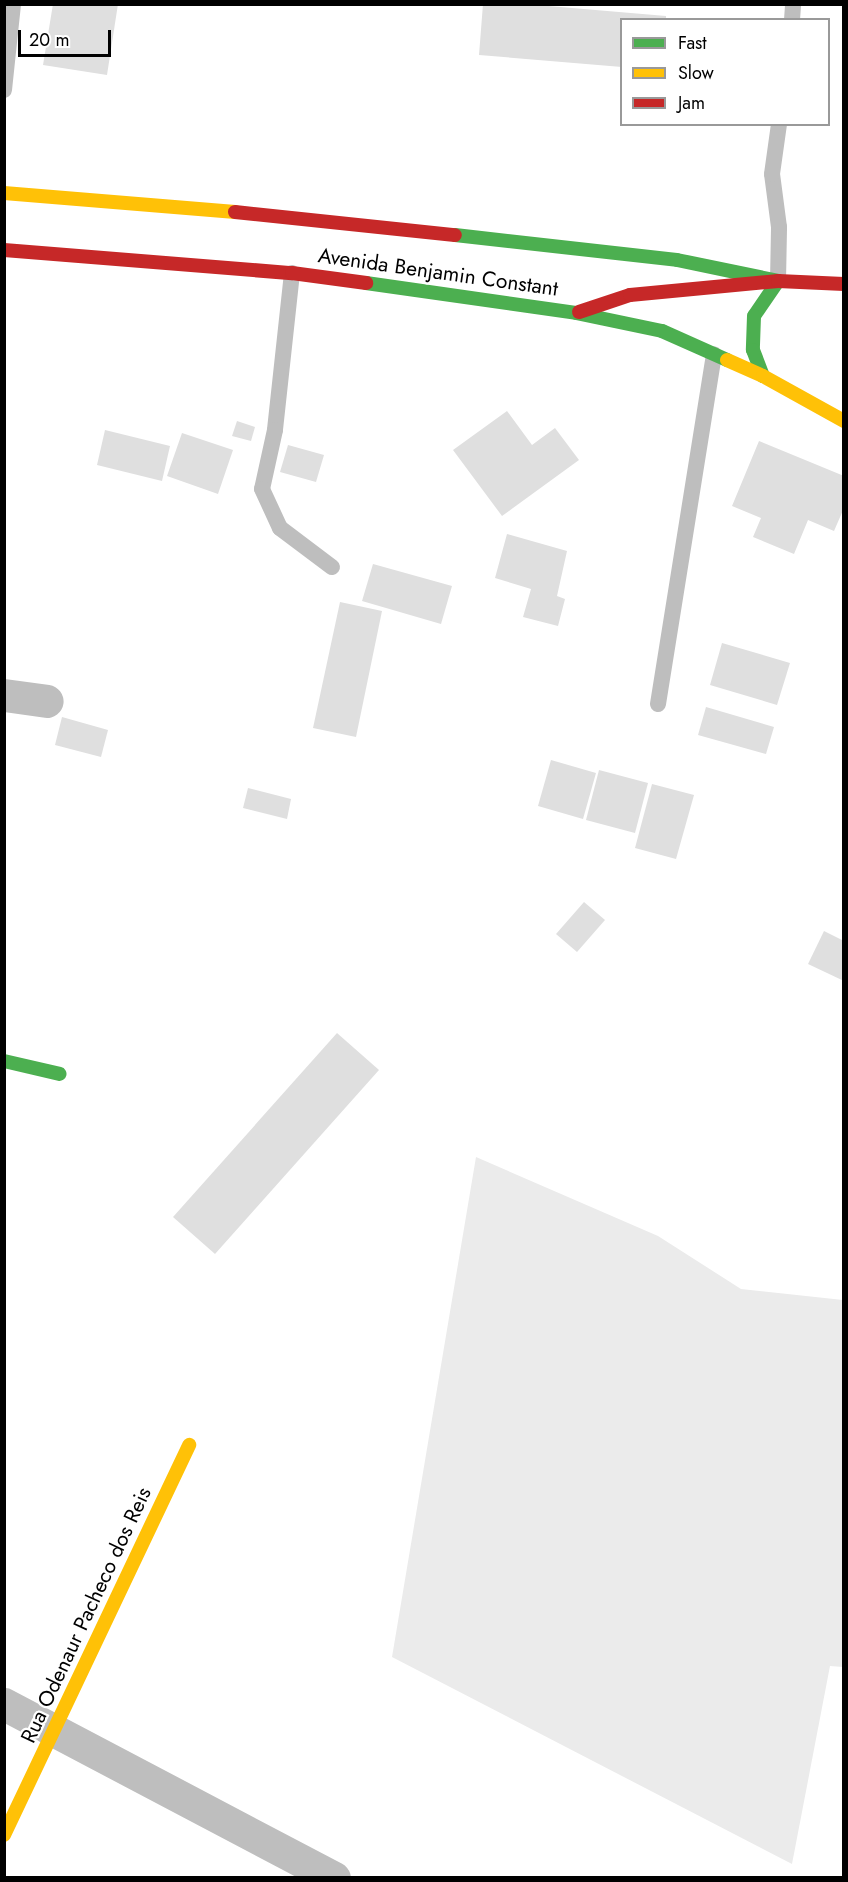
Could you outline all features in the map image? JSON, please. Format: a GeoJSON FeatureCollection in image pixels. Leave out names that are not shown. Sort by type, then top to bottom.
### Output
{"type":"FeatureCollection","features":[{"type":"Feature","properties":{"kind":"street","name":"Avenida Benjamin Constant"},"geometry":{"type":"LineString","coordinates":[[4,193],[309,218],[642,255],[778,280]]}},
{"type":"Feature","properties":{"kind":"street","name":"Avenida Benjamin Constant"},"geometry":{"type":"LineString","coordinates":[[4,250],[292,273],[576,313],[662,331],[839,413]]}},
{"type":"Feature","properties":{"kind":"street"},"geometry":{"type":"LineString","coordinates":[[576,313],[630,296],[778,280],[843,284]]}},
{"type":"Feature","properties":{"kind":"street"},"geometry":{"type":"LineString","coordinates":[[763,376],[753,350],[754,316],[778,280]]}},
{"type":"Feature","properties":{"kind":"street"},"geometry":{"type":"LineString","coordinates":[[4,695],[47,701]]}},
{"type":"Feature","properties":{"kind":"street"},"geometry":{"type":"LineString","coordinates":[[4,1061],[60,1074]]}},
{"type":"Feature","properties":{"kind":"street","name":"Rua Odenaur Pacheco dos Reis"},"geometry":{"type":"LineString","coordinates":[[4,1835],[189,1445]]}},
{"type":"Feature","properties":{"kind":"street"},"geometry":{"type":"LineString","coordinates":[[4,1704],[334,1878]]}},
{"type":"Feature","properties":{"kind":"lane"},"geometry":{"type":"LineString","coordinates":[[4,90],[13,4]]}},
{"type":"Feature","properties":{"kind":"lane"},"geometry":{"type":"LineString","coordinates":[[778,126],[772,174],[778,227],[778,280]]}},
{"type":"Feature","properties":{"kind":"lane"},"geometry":{"type":"LineString","coordinates":[[292,273],[275,430],[262,489],[280,528],[332,567]]}},
{"type":"Feature","properties":{"kind":"lane"},"geometry":{"type":"LineString","coordinates":[[658,704],[714,354]]}},
{"type":"Feature","properties":{"kind":"shaded area"},"geometry":{"type":"Polygon","coordinates":[[[476,1157],[658,1236],[741,1289],[843,1300],[843,1667],[830,1666],[792,1864],[392,1657],[476,1157]]]}},
{"type":"Feature","properties":{"kind":"building"},"geometry":{"type":"Polygon","coordinates":[[[53,4],[118,4],[107,75],[43,65],[53,4]]]}},
{"type":"Feature","properties":{"kind":"building"},"geometry":{"type":"Polygon","coordinates":[[[483,4],[525,4],[666,16],[666,18],[620,18],[620,67],[479,55],[483,4]]]}},
{"type":"Feature","properties":{"kind":"building"},"geometry":{"type":"Polygon","coordinates":[[[507,411],[532,445],[555,428],[579,460],[502,516],[453,450],[507,411]]]}},
{"type":"Feature","properties":{"kind":"building"},"geometry":{"type":"Polygon","coordinates":[[[237,421],[255,427],[251,441],[232,436],[237,421]]]}},
{"type":"Feature","properties":{"kind":"building"},"geometry":{"type":"Polygon","coordinates":[[[105,430],[170,446],[162,481],[97,465],[105,430]]]}},
{"type":"Feature","properties":{"kind":"building"},"geometry":{"type":"Polygon","coordinates":[[[182,433],[233,450],[218,494],[167,476],[182,433]]]}},
{"type":"Feature","properties":{"kind":"building"},"geometry":{"type":"Polygon","coordinates":[[[759,441],[844,476],[844,508],[834,531],[808,520],[794,554],[753,537],[761,518],[732,506],[759,441]]]}},
{"type":"Feature","properties":{"kind":"building"},"geometry":{"type":"Polygon","coordinates":[[[288,445],[324,455],[316,482],[280,472],[288,445]]]}},
{"type":"Feature","properties":{"kind":"building"},"geometry":{"type":"Polygon","coordinates":[[[507,534],[567,551],[557,596],[565,599],[558,626],[523,617],[531,589],[495,578],[507,534]]]}},
{"type":"Feature","properties":{"kind":"building"},"geometry":{"type":"Polygon","coordinates":[[[373,564],[452,586],[441,624],[362,601],[373,564]]]}},
{"type":"Feature","properties":{"kind":"building"},"geometry":{"type":"Polygon","coordinates":[[[340,602],[382,611],[356,737],[313,728],[340,602]]]}},
{"type":"Feature","properties":{"kind":"building"},"geometry":{"type":"Polygon","coordinates":[[[722,643],[790,663],[777,705],[710,685],[722,643]]]}},
{"type":"Feature","properties":{"kind":"building"},"geometry":{"type":"Polygon","coordinates":[[[706,707],[774,727],[766,754],[698,735],[706,707]]]}},
{"type":"Feature","properties":{"kind":"building"},"geometry":{"type":"Polygon","coordinates":[[[62,717],[108,730],[101,757],[55,745],[62,717]]]}},
{"type":"Feature","properties":{"kind":"building"},"geometry":{"type":"Polygon","coordinates":[[[551,760],[596,773],[583,819],[538,806],[551,760]]]}},
{"type":"Feature","properties":{"kind":"building"},"geometry":{"type":"Polygon","coordinates":[[[599,770],[648,783],[635,833],[586,820],[599,770]]]}},
{"type":"Feature","properties":{"kind":"building"},"geometry":{"type":"Polygon","coordinates":[[[652,784],[694,795],[676,859],[635,848],[652,784]]]}},
{"type":"Feature","properties":{"kind":"building"},"geometry":{"type":"Polygon","coordinates":[[[248,788],[291,799],[287,819],[243,808],[248,788]]]}},
{"type":"Feature","properties":{"kind":"building"},"geometry":{"type":"Polygon","coordinates":[[[584,902],[605,920],[577,952],[556,934],[584,902]]]}},
{"type":"Feature","properties":{"kind":"building"},"geometry":{"type":"Polygon","coordinates":[[[824,931],[844,941],[844,981],[808,964],[824,931]]]}},
{"type":"Feature","properties":{"kind":"building"},"geometry":{"type":"Polygon","coordinates":[[[337,1033],[379,1070],[215,1254],[173,1217],[337,1033]]]}},
{"type":"Feature","properties":{"kind":"traffic: fast"},"geometry":{"type":"LineString","coordinates":[[455,235],[677,260],[778,281],[754,316],[753,350],[763,376]]}},
{"type":"Feature","properties":{"kind":"traffic: fast"},"geometry":{"type":"LineString","coordinates":[[366,283],[576,313],[662,331],[727,360]]}},
{"type":"Feature","properties":{"kind":"traffic: fast"},"geometry":{"type":"LineString","coordinates":[[4,1061],[60,1074]]}},
{"type":"Feature","properties":{"kind":"traffic: slow"},"geometry":{"type":"LineString","coordinates":[[4,193],[235,212]]}},
{"type":"Feature","properties":{"kind":"traffic: slow"},"geometry":{"type":"LineString","coordinates":[[727,360],[763,376],[844,421]]}},
{"type":"Feature","properties":{"kind":"traffic: slow"},"geometry":{"type":"LineString","coordinates":[[4,1835],[189,1445]]}},
{"type":"Feature","properties":{"kind":"traffic: jam"},"geometry":{"type":"LineString","coordinates":[[235,212],[455,235]]}},
{"type":"Feature","properties":{"kind":"traffic: jam"},"geometry":{"type":"LineString","coordinates":[[4,250],[292,273],[366,283]]}},
{"type":"Feature","properties":{"kind":"traffic: jam"},"geometry":{"type":"LineString","coordinates":[[579,312],[630,295],[778,281],[844,284]]}}]}
